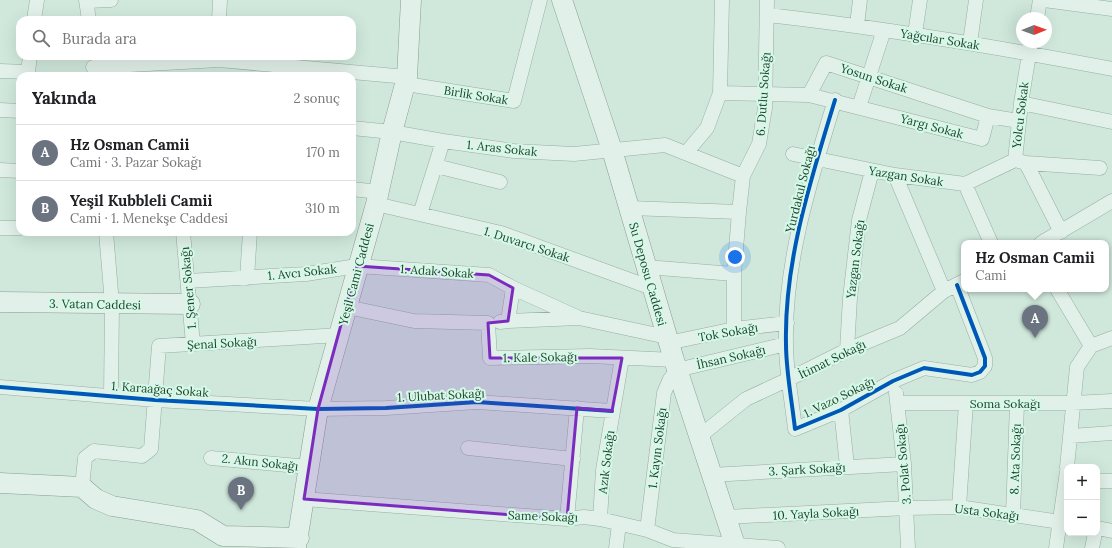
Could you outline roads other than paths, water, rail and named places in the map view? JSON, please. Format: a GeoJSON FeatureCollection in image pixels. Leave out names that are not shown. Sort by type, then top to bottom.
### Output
{"type":"FeatureCollection","features":[{"type":"Feature","properties":{"kind":"main road","name":"Yeşil Cami Caddesi"},"geometry":{"type":"LineString","coordinates":[[298,543],[318,409],[340,336],[377,198],[392,132],[406,81],[411,0]]}},
{"type":"Feature","properties":{"kind":"main road","name":"Su Deposu Caddesi"},"geometry":{"type":"LineString","coordinates":[[562,0],[612,150],[671,352],[700,436],[735,547]]}},
{"type":"Feature","properties":{"kind":"main road","name":"3. Vatan Caddesi"},"geometry":{"type":"LineString","coordinates":[[0,302],[190,304]]}},
{"type":"Feature","properties":{"kind":"main road"},"geometry":{"type":"LineString","coordinates":[[0,483],[82,488],[96,498],[112,506],[197,520],[223,536],[298,543]]}},
{"type":"Feature","properties":{"kind":"street"},"geometry":{"type":"LineString","coordinates":[[35,16],[37,0]]}},
{"type":"Feature","properties":{"kind":"street"},"geometry":{"type":"LineString","coordinates":[[88,16],[86,1],[111,0]]}},
{"type":"Feature","properties":{"kind":"street"},"geometry":{"type":"LineString","coordinates":[[219,16],[220,0]]}},
{"type":"Feature","properties":{"kind":"street","name":"Birlik Sokak"},"geometry":{"type":"LineString","coordinates":[[406,81],[514,101],[540,0]]}},
{"type":"Feature","properties":{"kind":"street"},"geometry":{"type":"LineString","coordinates":[[686,153],[707,128],[720,93],[722,0]]}},
{"type":"Feature","properties":{"kind":"street","name":"6. Dutlu Sokağı"},"geometry":{"type":"LineString","coordinates":[[734,329],[734,274],[739,212],[744,176],[759,144],[765,93],[768,15],[766,0]]}},
{"type":"Feature","properties":{"kind":"street"},"geometry":{"type":"LineString","coordinates":[[856,25],[860,0]]}},
{"type":"Feature","properties":{"kind":"street"},"geometry":{"type":"LineString","coordinates":[[915,34],[920,0]]}},
{"type":"Feature","properties":{"kind":"street"},"geometry":{"type":"LineString","coordinates":[[970,43],[976,0]]}},
{"type":"Feature","properties":{"kind":"street"},"geometry":{"type":"LineString","coordinates":[[1038,12],[1040,0]]}},
{"type":"Feature","properties":{"kind":"street"},"geometry":{"type":"LineString","coordinates":[[1044,0],[1112,9]]}},
{"type":"Feature","properties":{"kind":"street","name":"Yağcılar Sokak"},"geometry":{"type":"LineString","coordinates":[[768,15],[856,25],[970,43],[1016,47]]}},
{"type":"Feature","properties":{"kind":"street"},"geometry":{"type":"LineString","coordinates":[[859,107],[884,30]]}},
{"type":"Feature","properties":{"kind":"street","name":"Yağcılar Sokak"},"geometry":{"type":"LineString","coordinates":[[1030,48],[1112,69]]}},
{"type":"Feature","properties":{"kind":"street","name":"Yolcu Sokak"},"geometry":{"type":"LineString","coordinates":[[1030,48],[1019,120],[1021,162],[1061,232]]}},
{"type":"Feature","properties":{"kind":"street"},"geometry":{"type":"LineString","coordinates":[[0,71],[28,72],[30,60]]}},
{"type":"Feature","properties":{"kind":"street"},"geometry":{"type":"LineString","coordinates":[[93,66],[188,60]]}},
{"type":"Feature","properties":{"kind":"street"},"geometry":{"type":"LineString","coordinates":[[235,60],[333,72]]}},
{"type":"Feature","properties":{"kind":"street","name":"Yosun Sokak"},"geometry":{"type":"LineString","coordinates":[[810,95],[826,63],[988,116],[1019,120]]}},
{"type":"Feature","properties":{"kind":"street"},"geometry":{"type":"LineString","coordinates":[[356,75],[406,81]]}},
{"type":"Feature","properties":{"kind":"street"},"geometry":{"type":"LineString","coordinates":[[720,93],[810,95]]}},
{"type":"Feature","properties":{"kind":"street","name":"Yargı Sokak"},"geometry":{"type":"LineString","coordinates":[[810,95],[835,100],[982,139],[988,116]]}},
{"type":"Feature","properties":{"kind":"street","name":"Yurdakul Sokağı"},"geometry":{"type":"LineString","coordinates":[[789,379],[786,344],[790,277],[816,160],[835,100]]}},
{"type":"Feature","properties":{"kind":"street"},"geometry":{"type":"LineString","coordinates":[[1021,103],[1112,122]]}},
{"type":"Feature","properties":{"kind":"street"},"geometry":{"type":"LineString","coordinates":[[0,110],[16,111]]}},
{"type":"Feature","properties":{"kind":"street","name":"1. Aras Sokak"},"geometry":{"type":"LineString","coordinates":[[356,128],[392,132],[443,141],[529,152],[574,154],[665,145],[744,176]]}},
{"type":"Feature","properties":{"kind":"street"},"geometry":{"type":"LineString","coordinates":[[420,214],[443,141]]}},
{"type":"Feature","properties":{"kind":"street","name":"Yazgan Sokak"},"geometry":{"type":"LineString","coordinates":[[793,154],[872,171],[965,184]]}},
{"type":"Feature","properties":{"kind":"street"},"geometry":{"type":"LineString","coordinates":[[990,240],[965,184],[1021,162],[1100,168]]}},
{"type":"Feature","properties":{"kind":"street"},"geometry":{"type":"LineString","coordinates":[[436,166],[500,182]]}},
{"type":"Feature","properties":{"kind":"street"},"geometry":{"type":"LineString","coordinates":[[0,170],[16,171]]}},
{"type":"Feature","properties":{"kind":"street","name":"Yazgan Sokağı"},"geometry":{"type":"LineString","coordinates":[[847,350],[850,298],[859,220],[872,171]]}},
{"type":"Feature","properties":{"kind":"street"},"geometry":{"type":"LineString","coordinates":[[895,175],[944,291]]}},
{"type":"Feature","properties":{"kind":"street","name":"1. Duvarcı Sokak"},"geometry":{"type":"LineString","coordinates":[[356,190],[420,214],[501,233],[652,288]]}},
{"type":"Feature","properties":{"kind":"street"},"geometry":{"type":"LineString","coordinates":[[1046,240],[1112,201]]}},
{"type":"Feature","properties":{"kind":"street"},"geometry":{"type":"LineString","coordinates":[[629,208],[739,212]]}},
{"type":"Feature","properties":{"kind":"street"},"geometry":{"type":"LineString","coordinates":[[0,228],[16,228]]}},
{"type":"Feature","properties":{"kind":"street"},"geometry":{"type":"LineString","coordinates":[[106,236],[112,304],[111,396]]}},
{"type":"Feature","properties":{"kind":"street","name":"1. Şener Sokağı"},"geometry":{"type":"LineString","coordinates":[[183,236],[192,344]]}},
{"type":"Feature","properties":{"kind":"street"},"geometry":{"type":"LineString","coordinates":[[247,278],[250,236]]}},
{"type":"Feature","properties":{"kind":"street","name":"1. Avcı Sokak"},"geometry":{"type":"LineString","coordinates":[[188,281],[306,274],[358,266]]}},
{"type":"Feature","properties":{"kind":"street","name":"1. Adak Sokak"},"geometry":{"type":"LineString","coordinates":[[358,266],[489,275],[513,288],[579,318]]}},
{"type":"Feature","properties":{"kind":"street"},"geometry":{"type":"LineString","coordinates":[[646,267],[734,274]]}},
{"type":"Feature","properties":{"kind":"street","name":"İtimat Sokağı"},"geometry":{"type":"LineString","coordinates":[[700,436],[746,399],[847,350],[900,328],[944,291],[960,283]]}},
{"type":"Feature","properties":{"kind":"street"},"geometry":{"type":"LineString","coordinates":[[508,321],[513,288]]}},
{"type":"Feature","properties":{"kind":"street","name":"1. Vazo Sokağı"},"geometry":{"type":"LineString","coordinates":[[789,379],[795,429],[841,410],[893,381],[924,368],[972,375],[980,372],[985,366],[985,358],[963,292]]}},
{"type":"Feature","properties":{"kind":"street"},"geometry":{"type":"LineString","coordinates":[[1059,292],[1091,346]]}},
{"type":"Feature","properties":{"kind":"street"},"geometry":{"type":"LineString","coordinates":[[347,307],[414,321],[488,323],[579,318],[671,352]]}},
{"type":"Feature","properties":{"kind":"street","name":"1. Kale Sokağı"},"geometry":{"type":"LineString","coordinates":[[488,323],[490,358],[590,356],[622,358],[671,352]]}},
{"type":"Feature","properties":{"kind":"street","name":"Tok Sokağı"},"geometry":{"type":"LineString","coordinates":[[671,352],[734,329],[787,323]]}},
{"type":"Feature","properties":{"kind":"street","name":"Şenal Sokağı"},"geometry":{"type":"LineString","coordinates":[[155,400],[159,346],[340,336]]}},
{"type":"Feature","properties":{"kind":"street"},"geometry":{"type":"LineString","coordinates":[[1067,464],[1077,367],[1091,346],[1112,338]]}},
{"type":"Feature","properties":{"kind":"street","name":"İhsan Sokağı"},"geometry":{"type":"LineString","coordinates":[[671,352],[786,344]]}},
{"type":"Feature","properties":{"kind":"street","name":"1. Kayın Sokağı"},"geometry":{"type":"LineString","coordinates":[[647,530],[664,393],[670,379],[671,352]]}},
{"type":"Feature","properties":{"kind":"street","name":"Azık Sokağı"},"geometry":{"type":"LineString","coordinates":[[600,519],[604,470],[612,411],[622,358]]}},
{"type":"Feature","properties":{"kind":"street","name":"3. Polat Sokağı"},"geometry":{"type":"LineString","coordinates":[[893,381],[898,402],[904,464],[908,548]]}},
{"type":"Feature","properties":{"kind":"street","name":"1. Karaağaç Sokak"},"geometry":{"type":"LineString","coordinates":[[0,387],[155,400],[318,409]]}},
{"type":"Feature","properties":{"kind":"street"},"geometry":{"type":"LineString","coordinates":[[82,488],[85,458],[94,451],[142,456],[151,449],[155,400]]}},
{"type":"Feature","properties":{"kind":"street","name":"Soma Sokağı"},"geometry":{"type":"LineString","coordinates":[[898,402],[1073,404],[1112,401]]}},
{"type":"Feature","properties":{"kind":"street","name":"1. Ulubat Sokağı"},"geometry":{"type":"LineString","coordinates":[[318,409],[386,408],[476,402],[612,411]]}},
{"type":"Feature","properties":{"kind":"street"},"geometry":{"type":"LineString","coordinates":[[959,507],[966,403]]}},
{"type":"Feature","properties":{"kind":"street","name":"8. Ata Sokağı"},"geometry":{"type":"LineString","coordinates":[[1013,515],[1017,404]]}},
{"type":"Feature","properties":{"kind":"street"},"geometry":{"type":"LineString","coordinates":[[567,519],[577,408]]}},
{"type":"Feature","properties":{"kind":"street"},"geometry":{"type":"LineString","coordinates":[[841,410],[847,466]]}},
{"type":"Feature","properties":{"kind":"street"},"geometry":{"type":"LineString","coordinates":[[1071,436],[1112,433]]}},
{"type":"Feature","properties":{"kind":"street"},"geometry":{"type":"LineString","coordinates":[[468,448],[573,458]]}},
{"type":"Feature","properties":{"kind":"street","name":"2. Akın Sokağı"},"geometry":{"type":"LineString","coordinates":[[211,458],[309,467]]}},
{"type":"Feature","properties":{"kind":"street","name":"3. Şark Sokağı"},"geometry":{"type":"LineString","coordinates":[[711,474],[904,464]]}},
{"type":"Feature","properties":{"kind":"street"},"geometry":{"type":"LineString","coordinates":[[1100,481],[1112,480]]}},
{"type":"Feature","properties":{"kind":"street","name":"Same Sokağı"},"geometry":{"type":"LineString","coordinates":[[304,499],[567,519],[584,517],[600,519],[647,530],[672,544],[778,548]]}},
{"type":"Feature","properties":{"kind":"street","name":"Usta Sokağı"},"geometry":{"type":"LineString","coordinates":[[907,508],[959,507],[1064,522]]}},
{"type":"Feature","properties":{"kind":"street","name":"10. Yayla Sokağı"},"geometry":{"type":"LineString","coordinates":[[726,517],[907,508]]}},
{"type":"Feature","properties":{"kind":"street"},"geometry":{"type":"LineString","coordinates":[[1056,548],[1064,522]]}},
{"type":"Feature","properties":{"kind":"street"},"geometry":{"type":"LineString","coordinates":[[616,548],[619,524]]}},
{"type":"Feature","properties":{"kind":"street"},"geometry":{"type":"LineString","coordinates":[[1100,528],[1112,530]]}},
{"type":"Feature","properties":{"kind":"street"},"geometry":{"type":"LineString","coordinates":[[1092,548],[1094,536]]}},
{"type":"Feature","properties":{"kind":"place","name":"Hz Osman Camii"},"geometry":{"type":"Point","coordinates":[1035,338]}},
{"type":"Feature","properties":{"kind":"place","name":"Yeşil Kubbleli Camii"},"geometry":{"type":"Point","coordinates":[241,510]}}]}
